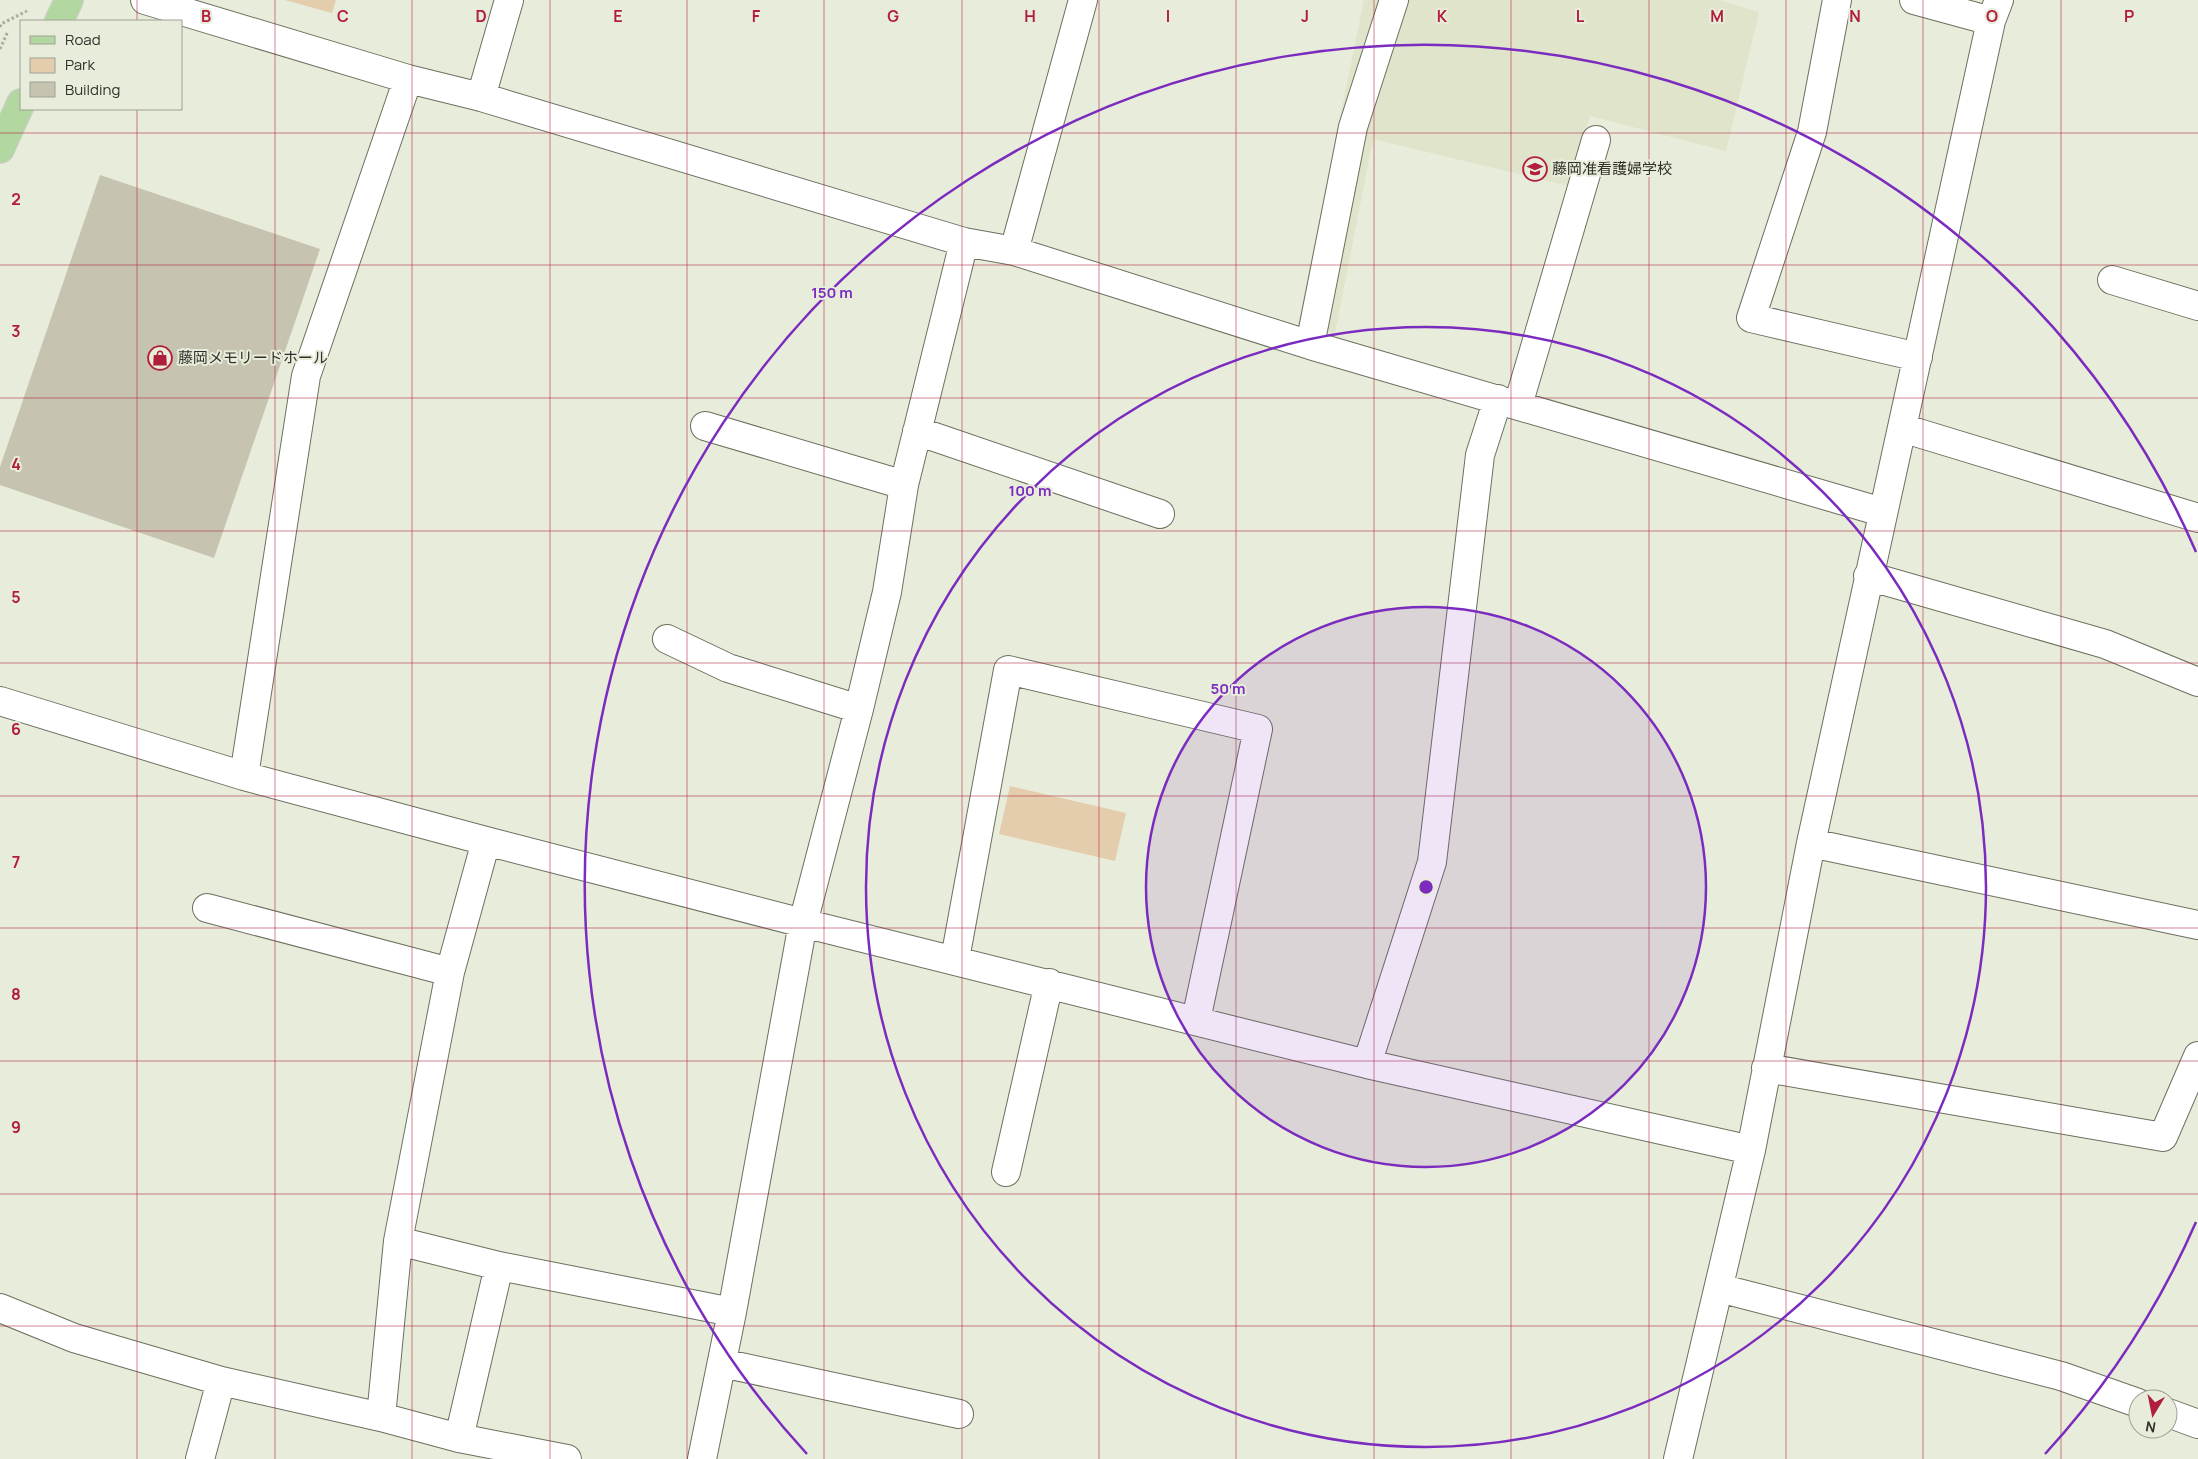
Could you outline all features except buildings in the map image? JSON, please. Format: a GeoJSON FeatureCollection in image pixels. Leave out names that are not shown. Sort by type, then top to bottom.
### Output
{"type":"FeatureCollection","features":[{"type":"Feature","properties":{"kind":"main road"},"geometry":{"type":"LineString","coordinates":[[59,20],[69,0]]}},
{"type":"Feature","properties":{"kind":"main road"},"geometry":{"type":"LineString","coordinates":[[0,148],[20,105]]}},
{"type":"Feature","properties":{"kind":"street"},"geometry":{"type":"LineString","coordinates":[[145,0],[408,79],[481,97],[964,242],[1014,251],[1310,344],[1882,512]]}},
{"type":"Feature","properties":{"kind":"street"},"geometry":{"type":"LineString","coordinates":[[481,97],[509,0]]}},
{"type":"Feature","properties":{"kind":"street"},"geometry":{"type":"LineString","coordinates":[[1014,251],[1083,0]]}},
{"type":"Feature","properties":{"kind":"street"},"geometry":{"type":"LineString","coordinates":[[1310,344],[1353,127],[1394,0]]}},
{"type":"Feature","properties":{"kind":"street"},"geometry":{"type":"LineString","coordinates":[[1837,0],[1812,132],[1751,318],[1918,357]]}},
{"type":"Feature","properties":{"kind":"street"},"geometry":{"type":"LineString","coordinates":[[1678,1459],[1751,1150],[1810,843],[1995,10],[1914,0]]}},
{"type":"Feature","properties":{"kind":"street"},"geometry":{"type":"LineString","coordinates":[[244,776],[306,376],[408,79]]}},
{"type":"Feature","properties":{"kind":"street"},"geometry":{"type":"LineString","coordinates":[[1367,1064],[1432,862],[1480,455],[1508,402],[1596,140]]}},
{"type":"Feature","properties":{"kind":"street"},"geometry":{"type":"LineString","coordinates":[[702,1459],[732,1312],[803,923],[859,709],[886,592],[904,485],[964,242]]}},
{"type":"Feature","properties":{"kind":"street"},"geometry":{"type":"LineString","coordinates":[[2112,280],[2198,306]]}},
{"type":"Feature","properties":{"kind":"street"},"geometry":{"type":"LineString","coordinates":[[705,426],[904,485]]}},
{"type":"Feature","properties":{"kind":"street"},"geometry":{"type":"LineString","coordinates":[[1902,428],[2198,518]]}},
{"type":"Feature","properties":{"kind":"street"},"geometry":{"type":"LineString","coordinates":[[917,431],[1160,514]]}},
{"type":"Feature","properties":{"kind":"street"},"geometry":{"type":"LineString","coordinates":[[1868,576],[2105,644],[2198,682]]}},
{"type":"Feature","properties":{"kind":"street"},"geometry":{"type":"LineString","coordinates":[[667,639],[728,668],[859,709]]}},
{"type":"Feature","properties":{"kind":"street"},"geometry":{"type":"LineString","coordinates":[[954,959],[1008,670],[1258,729],[1196,1020]]}},
{"type":"Feature","properties":{"kind":"street"},"geometry":{"type":"LineString","coordinates":[[0,701],[244,776],[803,923],[954,959],[1367,1064],[1751,1150]]}},
{"type":"Feature","properties":{"kind":"street"},"geometry":{"type":"LineString","coordinates":[[381,1417],[398,1241],[450,972],[486,841]]}},
{"type":"Feature","properties":{"kind":"street"},"geometry":{"type":"LineString","coordinates":[[1810,843],[2198,925]]}},
{"type":"Feature","properties":{"kind":"street"},"geometry":{"type":"LineString","coordinates":[[207,908],[450,972]]}},
{"type":"Feature","properties":{"kind":"street"},"geometry":{"type":"LineString","coordinates":[[1006,1172],[1049,984]]}},
{"type":"Feature","properties":{"kind":"street"},"geometry":{"type":"LineString","coordinates":[[1766,1068],[2163,1137],[2198,1056]]}},
{"type":"Feature","properties":{"kind":"street"},"geometry":{"type":"LineString","coordinates":[[398,1241],[499,1266],[732,1312]]}},
{"type":"Feature","properties":{"kind":"street"},"geometry":{"type":"LineString","coordinates":[[459,1438],[499,1266]]}},
{"type":"Feature","properties":{"kind":"street"},"geometry":{"type":"LineString","coordinates":[[1719,1288],[2061,1376],[2128,1399]]}},
{"type":"Feature","properties":{"kind":"street"},"geometry":{"type":"LineString","coordinates":[[0,1308],[74,1338],[221,1381],[381,1417],[459,1438],[567,1459]]}},
{"type":"Feature","properties":{"kind":"street"},"geometry":{"type":"LineString","coordinates":[[722,1363],[959,1414]]}},
{"type":"Feature","properties":{"kind":"street"},"geometry":{"type":"LineString","coordinates":[[200,1459],[221,1381]]}},
{"type":"Feature","properties":{"kind":"street"},"geometry":{"type":"LineString","coordinates":[[2178,1417],[2198,1424]]}},
{"type":"Feature","properties":{"kind":"path"},"geometry":{"type":"LineString","coordinates":[[0,49],[8,31]]}},
{"type":"Feature","properties":{"kind":"shaded area","name":"藤岡准看護婦学校"},"geometry":{"type":"Polygon","coordinates":[[[1364,0],[1719,0],[1759,12],[1726,151],[1590,116],[1569,186],[1373,139],[1335,333],[1298,324],[1364,0]]]}},
{"type":"Feature","properties":{"kind":"green space"},"geometry":{"type":"Polygon","coordinates":[[[285,0],[336,0],[332,13],[285,0]]]}},
{"type":"Feature","properties":{"kind":"green space"},"geometry":{"type":"Polygon","coordinates":[[[1010,786],[1126,813],[1115,861],[999,834],[1010,786]]]}},
{"type":"Feature","properties":{"kind":"place","name":"藤岡准看護婦学校"},"geometry":{"type":"Point","coordinates":[1535,169]}},
{"type":"Feature","properties":{"kind":"place","name":"藤岡メモリードホール"},"geometry":{"type":"Point","coordinates":[160,358]}}]}
